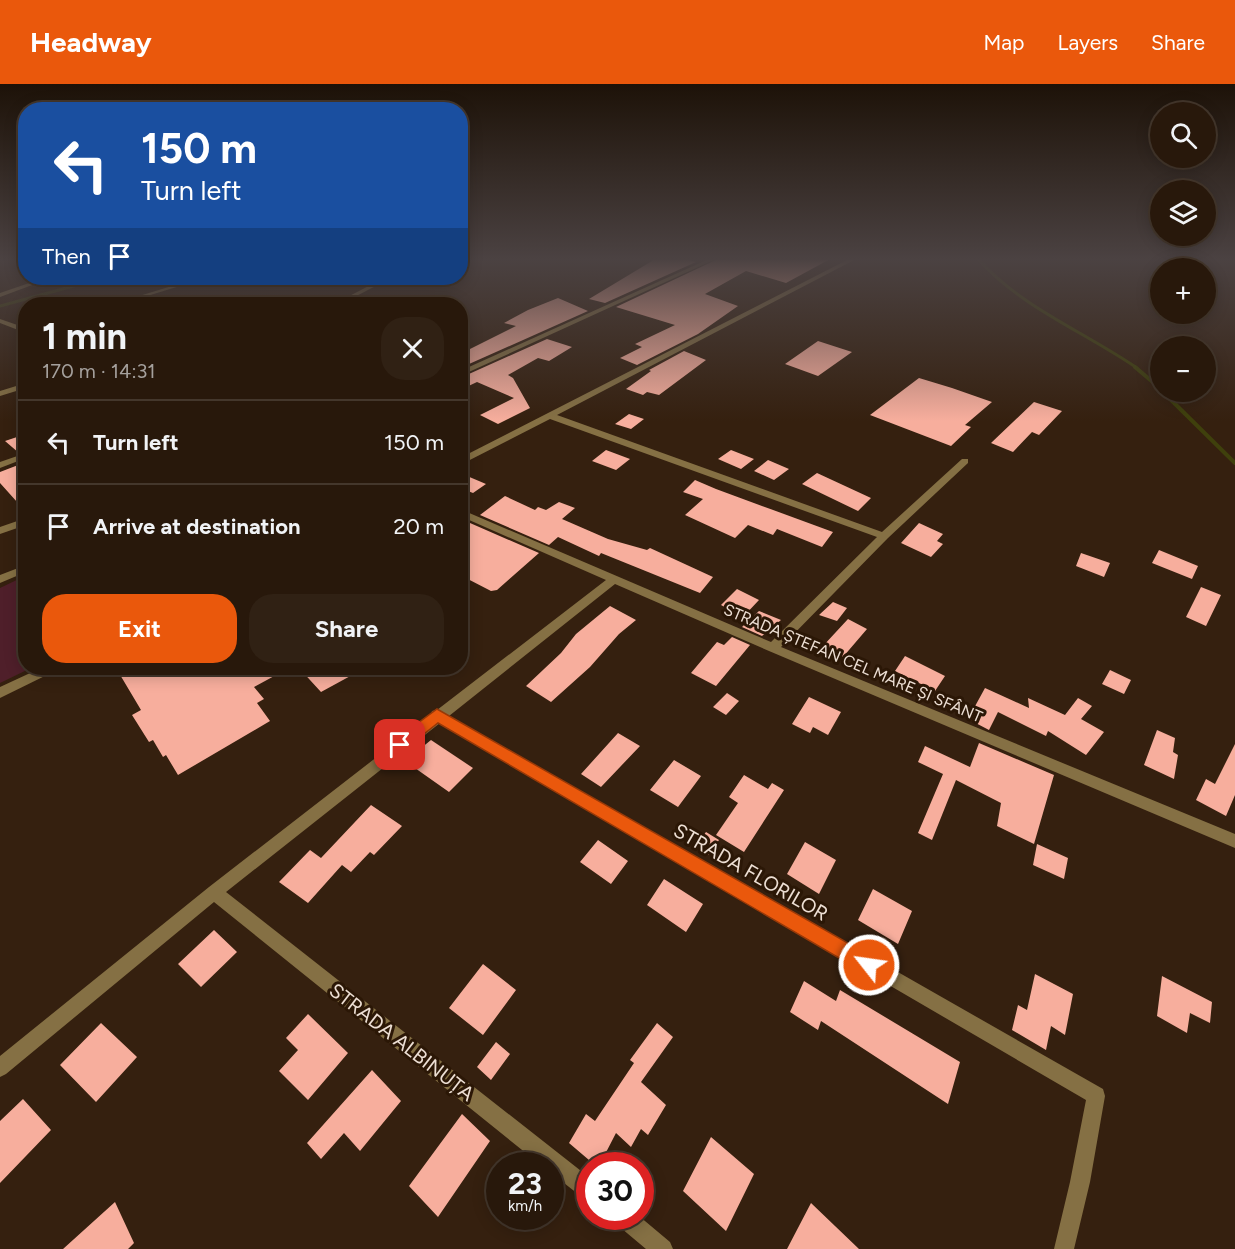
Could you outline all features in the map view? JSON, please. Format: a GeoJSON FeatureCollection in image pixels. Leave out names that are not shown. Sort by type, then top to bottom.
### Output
{"type":"FeatureCollection","features":[{"type":"Feature","properties":{"kind":"street"},"geometry":{"type":"LineString","coordinates":[[468,370],[596,312]]}},
{"type":"Feature","properties":{"kind":"street"},"geometry":{"type":"LineString","coordinates":[[468,458],[750,312]]}},
{"type":"Feature","properties":{"kind":"street"},"geometry":{"type":"LineString","coordinates":[[0,321],[18,328]]}},
{"type":"Feature","properties":{"kind":"street"},"geometry":{"type":"LineString","coordinates":[[0,394],[18,388]]}},
{"type":"Feature","properties":{"kind":"street"},"geometry":{"type":"LineString","coordinates":[[551,416],[884,536]]}},
{"type":"Feature","properties":{"kind":"street"},"geometry":{"type":"LineString","coordinates":[[0,465],[18,458]]}},
{"type":"Feature","properties":{"kind":"street"},"geometry":{"type":"LineString","coordinates":[[773,648],[884,536],[965,461]]}},
{"type":"Feature","properties":{"kind":"street","name":"STRADA ȘTEFAN CEL MARE ȘI SFÂNT"},"geometry":{"type":"LineString","coordinates":[[468,515],[773,648],[1235,841]]}},
{"type":"Feature","properties":{"kind":"street"},"geometry":{"type":"LineString","coordinates":[[0,531],[18,524]]}},
{"type":"Feature","properties":{"kind":"street"},"geometry":{"type":"LineString","coordinates":[[0,579],[18,571]]}},
{"type":"Feature","properties":{"kind":"street"},"geometry":{"type":"LineString","coordinates":[[0,1068],[214,892],[437,715],[614,579]]}},
{"type":"Feature","properties":{"kind":"street"},"geometry":{"type":"LineString","coordinates":[[0,693],[37,675]]}},
{"type":"Feature","properties":{"kind":"street","name":"STRADA FLORILOR"},"geometry":{"type":"LineString","coordinates":[[437,715],[1096,1096],[1080,1182],[1064,1249]]}},
{"type":"Feature","properties":{"kind":"street","name":"STRADA ALBINUȚA"},"geometry":{"type":"LineString","coordinates":[[214,892],[576,1180]]}},
{"type":"Feature","properties":{"kind":"street"},"geometry":{"type":"LineString","coordinates":[[639,1230],[663,1249]]}},
{"type":"Feature","properties":{"kind":"shaded area"},"geometry":{"type":"Polygon","coordinates":[[[18,579],[18,674],[0,683],[0,588],[18,579]]]}},
{"type":"Feature","properties":{"kind":"building"},"geometry":{"type":"Polygon","coordinates":[[[524,312],[585,312],[468,364],[468,350],[516,326],[504,323],[524,312]]]}},
{"type":"Feature","properties":{"kind":"building"},"geometry":{"type":"Polygon","coordinates":[[[634,312],[729,312],[698,334],[637,365],[620,358],[642,347],[635,344],[675,325],[634,312]]]}},
{"type":"Feature","properties":{"kind":"building"},"geometry":{"type":"Polygon","coordinates":[[[547,339],[572,347],[549,361],[538,358],[508,375],[513,378],[530,408],[498,424],[480,415],[514,398],[477,382],[468,386],[468,374],[547,339]]]}},
{"type":"Feature","properties":{"kind":"building"},"geometry":{"type":"Polygon","coordinates":[[[818,341],[852,352],[818,376],[785,364],[818,341]]]}},
{"type":"Feature","properties":{"kind":"building"},"geometry":{"type":"Polygon","coordinates":[[[684,351],[706,360],[659,395],[647,392],[643,395],[626,389],[651,371],[649,370],[684,351]]]}},
{"type":"Feature","properties":{"kind":"building"},"geometry":{"type":"Polygon","coordinates":[[[919,378],[992,402],[965,425],[971,427],[951,446],[870,415],[919,378]]]}},
{"type":"Feature","properties":{"kind":"building"},"geometry":{"type":"Polygon","coordinates":[[[1034,402],[1062,411],[1039,435],[1032,432],[1013,452],[991,443],[1034,402]]]}},
{"type":"Feature","properties":{"kind":"building"},"geometry":{"type":"Polygon","coordinates":[[[629,414],[644,419],[631,429],[615,424],[629,414]]]}},
{"type":"Feature","properties":{"kind":"building"},"geometry":{"type":"Polygon","coordinates":[[[18,437],[18,452],[5,441],[18,437]]]}},
{"type":"Feature","properties":{"kind":"building"},"geometry":{"type":"Polygon","coordinates":[[[606,450],[630,459],[616,470],[592,461],[606,450]]]}},
{"type":"Feature","properties":{"kind":"building"},"geometry":{"type":"Polygon","coordinates":[[[731,450],[754,459],[741,469],[718,459],[731,450]]]}},
{"type":"Feature","properties":{"kind":"building"},"geometry":{"type":"Polygon","coordinates":[[[768,460],[789,469],[774,480],[754,471],[768,460]]]}},
{"type":"Feature","properties":{"kind":"building"},"geometry":{"type":"Polygon","coordinates":[[[18,465],[18,503],[0,483],[0,472],[18,465]]]}},
{"type":"Feature","properties":{"kind":"building"},"geometry":{"type":"Polygon","coordinates":[[[817,473],[871,498],[858,511],[802,484],[817,473]]]}},
{"type":"Feature","properties":{"kind":"building"},"geometry":{"type":"Polygon","coordinates":[[[468,476],[486,484],[473,493],[468,491],[468,476]]]}},
{"type":"Feature","properties":{"kind":"building"},"geometry":{"type":"Polygon","coordinates":[[[695,480],[833,532],[822,547],[777,529],[773,535],[748,525],[735,538],[685,515],[703,499],[683,492],[695,480]]]}},
{"type":"Feature","properties":{"kind":"building"},"geometry":{"type":"Polygon","coordinates":[[[505,496],[535,510],[538,507],[546,510],[559,502],[575,508],[562,519],[608,539],[647,550],[650,548],[713,577],[700,593],[601,553],[599,556],[558,537],[549,545],[480,515],[505,496]]]}},
{"type":"Feature","properties":{"kind":"building"},"geometry":{"type":"Polygon","coordinates":[[[470,523],[539,553],[497,590],[491,591],[468,579],[468,524],[470,523]]]}},
{"type":"Feature","properties":{"kind":"building"},"geometry":{"type":"Polygon","coordinates":[[[919,523],[943,534],[937,541],[943,544],[931,557],[901,543],[919,523]]]}},
{"type":"Feature","properties":{"kind":"building"},"geometry":{"type":"Polygon","coordinates":[[[1159,550],[1198,566],[1192,579],[1152,563],[1159,550]]]}},
{"type":"Feature","properties":{"kind":"building"},"geometry":{"type":"Polygon","coordinates":[[[1081,553],[1110,563],[1104,577],[1076,566],[1081,553]]]}},
{"type":"Feature","properties":{"kind":"building"},"geometry":{"type":"Polygon","coordinates":[[[1201,587],[1221,595],[1206,626],[1186,617],[1201,587]]]}},
{"type":"Feature","properties":{"kind":"building"},"geometry":{"type":"Polygon","coordinates":[[[737,589],[759,600],[743,617],[721,605],[737,589]]]}},
{"type":"Feature","properties":{"kind":"building"},"geometry":{"type":"Polygon","coordinates":[[[833,602],[847,608],[837,621],[819,615],[833,602]]]}},
{"type":"Feature","properties":{"kind":"building"},"geometry":{"type":"Polygon","coordinates":[[[610,606],[636,620],[619,634],[590,667],[551,702],[526,686],[561,653],[576,634],[610,606]]]}},
{"type":"Feature","properties":{"kind":"building"},"geometry":{"type":"Polygon","coordinates":[[[759,611],[781,620],[762,636],[742,627],[759,611]]]}},
{"type":"Feature","properties":{"kind":"building"},"geometry":{"type":"Polygon","coordinates":[[[848,619],[867,629],[843,657],[823,646],[848,619]]]}},
{"type":"Feature","properties":{"kind":"building"},"geometry":{"type":"Polygon","coordinates":[[[732,637],[750,645],[716,686],[691,673],[717,642],[724,645],[732,637]]]}},
{"type":"Feature","properties":{"kind":"building"},"geometry":{"type":"Polygon","coordinates":[[[905,656],[945,676],[935,691],[895,671],[905,656]]]}},
{"type":"Feature","properties":{"kind":"building"},"geometry":{"type":"Polygon","coordinates":[[[1110,670],[1131,680],[1124,694],[1102,684],[1110,670]]]}},
{"type":"Feature","properties":{"kind":"building"},"geometry":{"type":"Polygon","coordinates":[[[120,675],[276,675],[254,687],[264,699],[257,703],[270,721],[178,775],[166,755],[163,757],[153,740],[149,742],[132,715],[141,710],[120,675]]]}},
{"type":"Feature","properties":{"kind":"building"},"geometry":{"type":"Polygon","coordinates":[[[305,675],[352,675],[321,692],[305,675]]]}},
{"type":"Feature","properties":{"kind":"building"},"geometry":{"type":"Polygon","coordinates":[[[985,688],[1029,708],[1028,698],[1065,715],[1078,698],[1092,706],[1081,719],[1104,732],[1086,755],[1048,731],[1046,736],[998,712],[989,730],[968,719],[985,688]]]}},
{"type":"Feature","properties":{"kind":"building"},"geometry":{"type":"Polygon","coordinates":[[[727,693],[739,701],[726,715],[713,707],[727,693]]]}},
{"type":"Feature","properties":{"kind":"building"},"geometry":{"type":"Polygon","coordinates":[[[809,697],[841,712],[828,735],[813,727],[810,733],[792,724],[809,697]]]}},
{"type":"Feature","properties":{"kind":"building"},"geometry":{"type":"Polygon","coordinates":[[[1157,730],[1175,738],[1173,752],[1178,755],[1174,779],[1144,765],[1157,730]]]}},
{"type":"Feature","properties":{"kind":"building"},"geometry":{"type":"Polygon","coordinates":[[[618,733],[640,746],[601,787],[581,774],[618,733]]]}},
{"type":"Feature","properties":{"kind":"building"},"geometry":{"type":"Polygon","coordinates":[[[431,740],[473,768],[449,792],[405,761],[431,740]]]}},
{"type":"Feature","properties":{"kind":"building"},"geometry":{"type":"Polygon","coordinates":[[[979,743],[1054,775],[1034,844],[997,826],[1001,803],[956,780],[932,840],[918,833],[943,774],[918,762],[925,746],[970,767],[979,743]]]}},
{"type":"Feature","properties":{"kind":"building"},"geometry":{"type":"Polygon","coordinates":[[[1235,744],[1235,795],[1226,816],[1196,800],[1206,779],[1215,784],[1235,744]]]}},
{"type":"Feature","properties":{"kind":"building"},"geometry":{"type":"Polygon","coordinates":[[[674,760],[701,776],[678,807],[650,790],[674,760]]]}},
{"type":"Feature","properties":{"kind":"building"},"geometry":{"type":"Polygon","coordinates":[[[744,775],[768,789],[772,783],[784,790],[744,852],[716,835],[738,803],[729,797],[744,775]]]}},
{"type":"Feature","properties":{"kind":"building"},"geometry":{"type":"Polygon","coordinates":[[[371,805],[402,826],[374,855],[370,852],[351,872],[342,865],[308,903],[279,882],[310,850],[321,858],[371,805]]]}},
{"type":"Feature","properties":{"kind":"building"},"geometry":{"type":"Polygon","coordinates":[[[706,832],[719,840],[709,855],[696,846],[706,832]]]}},
{"type":"Feature","properties":{"kind":"building"},"geometry":{"type":"Polygon","coordinates":[[[598,840],[628,861],[611,884],[580,862],[598,840]]]}},
{"type":"Feature","properties":{"kind":"building"},"geometry":{"type":"Polygon","coordinates":[[[805,842],[836,860],[819,894],[787,874],[805,842]]]}},
{"type":"Feature","properties":{"kind":"building"},"geometry":{"type":"Polygon","coordinates":[[[1037,844],[1068,858],[1064,879],[1033,865],[1037,844]]]}},
{"type":"Feature","properties":{"kind":"building"},"geometry":{"type":"Polygon","coordinates":[[[664,879],[703,904],[686,932],[647,905],[664,879]]]}},
{"type":"Feature","properties":{"kind":"building"},"geometry":{"type":"Polygon","coordinates":[[[873,889],[912,911],[898,944],[858,920],[873,889]]]}},
{"type":"Feature","properties":{"kind":"building"},"geometry":{"type":"Polygon","coordinates":[[[214,930],[237,952],[201,987],[178,964],[214,930]]]}},
{"type":"Feature","properties":{"kind":"building"},"geometry":{"type":"Polygon","coordinates":[[[483,964],[516,990],[483,1035],[449,1008],[483,964]]]}},
{"type":"Feature","properties":{"kind":"building"},"geometry":{"type":"Polygon","coordinates":[[[1035,974],[1073,994],[1065,1035],[1051,1026],[1046,1050],[1012,1030],[1018,1005],[1027,1010],[1035,974]]]}},
{"type":"Feature","properties":{"kind":"building"},"geometry":{"type":"Polygon","coordinates":[[[1162,976],[1212,1002],[1210,1023],[1190,1013],[1187,1033],[1157,1016],[1162,976]]]}},
{"type":"Feature","properties":{"kind":"building"},"geometry":{"type":"Polygon","coordinates":[[[804,981],[836,1001],[840,990],[960,1062],[948,1104],[821,1021],[818,1030],[790,1012],[804,981]]]}},
{"type":"Feature","properties":{"kind":"building"},"geometry":{"type":"Polygon","coordinates":[[[308,1014],[348,1053],[308,1100],[279,1071],[298,1050],[286,1038],[308,1014]]]}},
{"type":"Feature","properties":{"kind":"building"},"geometry":{"type":"Polygon","coordinates":[[[101,1023],[137,1057],[96,1102],[60,1065],[101,1023]]]}},
{"type":"Feature","properties":{"kind":"building"},"geometry":{"type":"Polygon","coordinates":[[[657,1023],[673,1037],[641,1082],[666,1105],[648,1135],[641,1129],[631,1147],[616,1133],[606,1152],[580,1152],[569,1143],[586,1114],[595,1121],[634,1063],[630,1060],[657,1023]]]}},
{"type":"Feature","properties":{"kind":"building"},"geometry":{"type":"Polygon","coordinates":[[[496,1042],[510,1054],[491,1080],[477,1067],[496,1042]]]}},
{"type":"Feature","properties":{"kind":"building"},"geometry":{"type":"Polygon","coordinates":[[[372,1070],[401,1101],[360,1151],[344,1133],[321,1159],[307,1143],[372,1070]]]}},
{"type":"Feature","properties":{"kind":"building"},"geometry":{"type":"Polygon","coordinates":[[[23,1099],[51,1130],[0,1183],[0,1121],[23,1099]]]}},
{"type":"Feature","properties":{"kind":"building"},"geometry":{"type":"Polygon","coordinates":[[[462,1114],[490,1141],[438,1217],[409,1186],[462,1114]]]}},
{"type":"Feature","properties":{"kind":"building"},"geometry":{"type":"Polygon","coordinates":[[[711,1137],[754,1174],[726,1231],[683,1191],[711,1137]]]}},
{"type":"Feature","properties":{"kind":"building"},"geometry":{"type":"Polygon","coordinates":[[[115,1202],[134,1243],[128,1249],[63,1249],[115,1202]]]}},
{"type":"Feature","properties":{"kind":"building"},"geometry":{"type":"Polygon","coordinates":[[[811,1203],[859,1249],[787,1249],[811,1203]]]}},
{"type":"Feature","properties":{"kind":"waterway"},"geometry":{"type":"LineString","coordinates":[[1045,312],[1137,368]]}},
{"type":"Feature","properties":{"kind":"waterway"},"geometry":{"type":"LineString","coordinates":[[1135,367],[1150,380]]}},
{"type":"Feature","properties":{"kind":"waterway"},"geometry":{"type":"LineString","coordinates":[[1173,402],[1235,463]]}},
{"type":"Feature","properties":{"kind":"route"},"geometry":{"type":"LineString","coordinates":[[400,745],[437,715],[869,965]]}}]}
